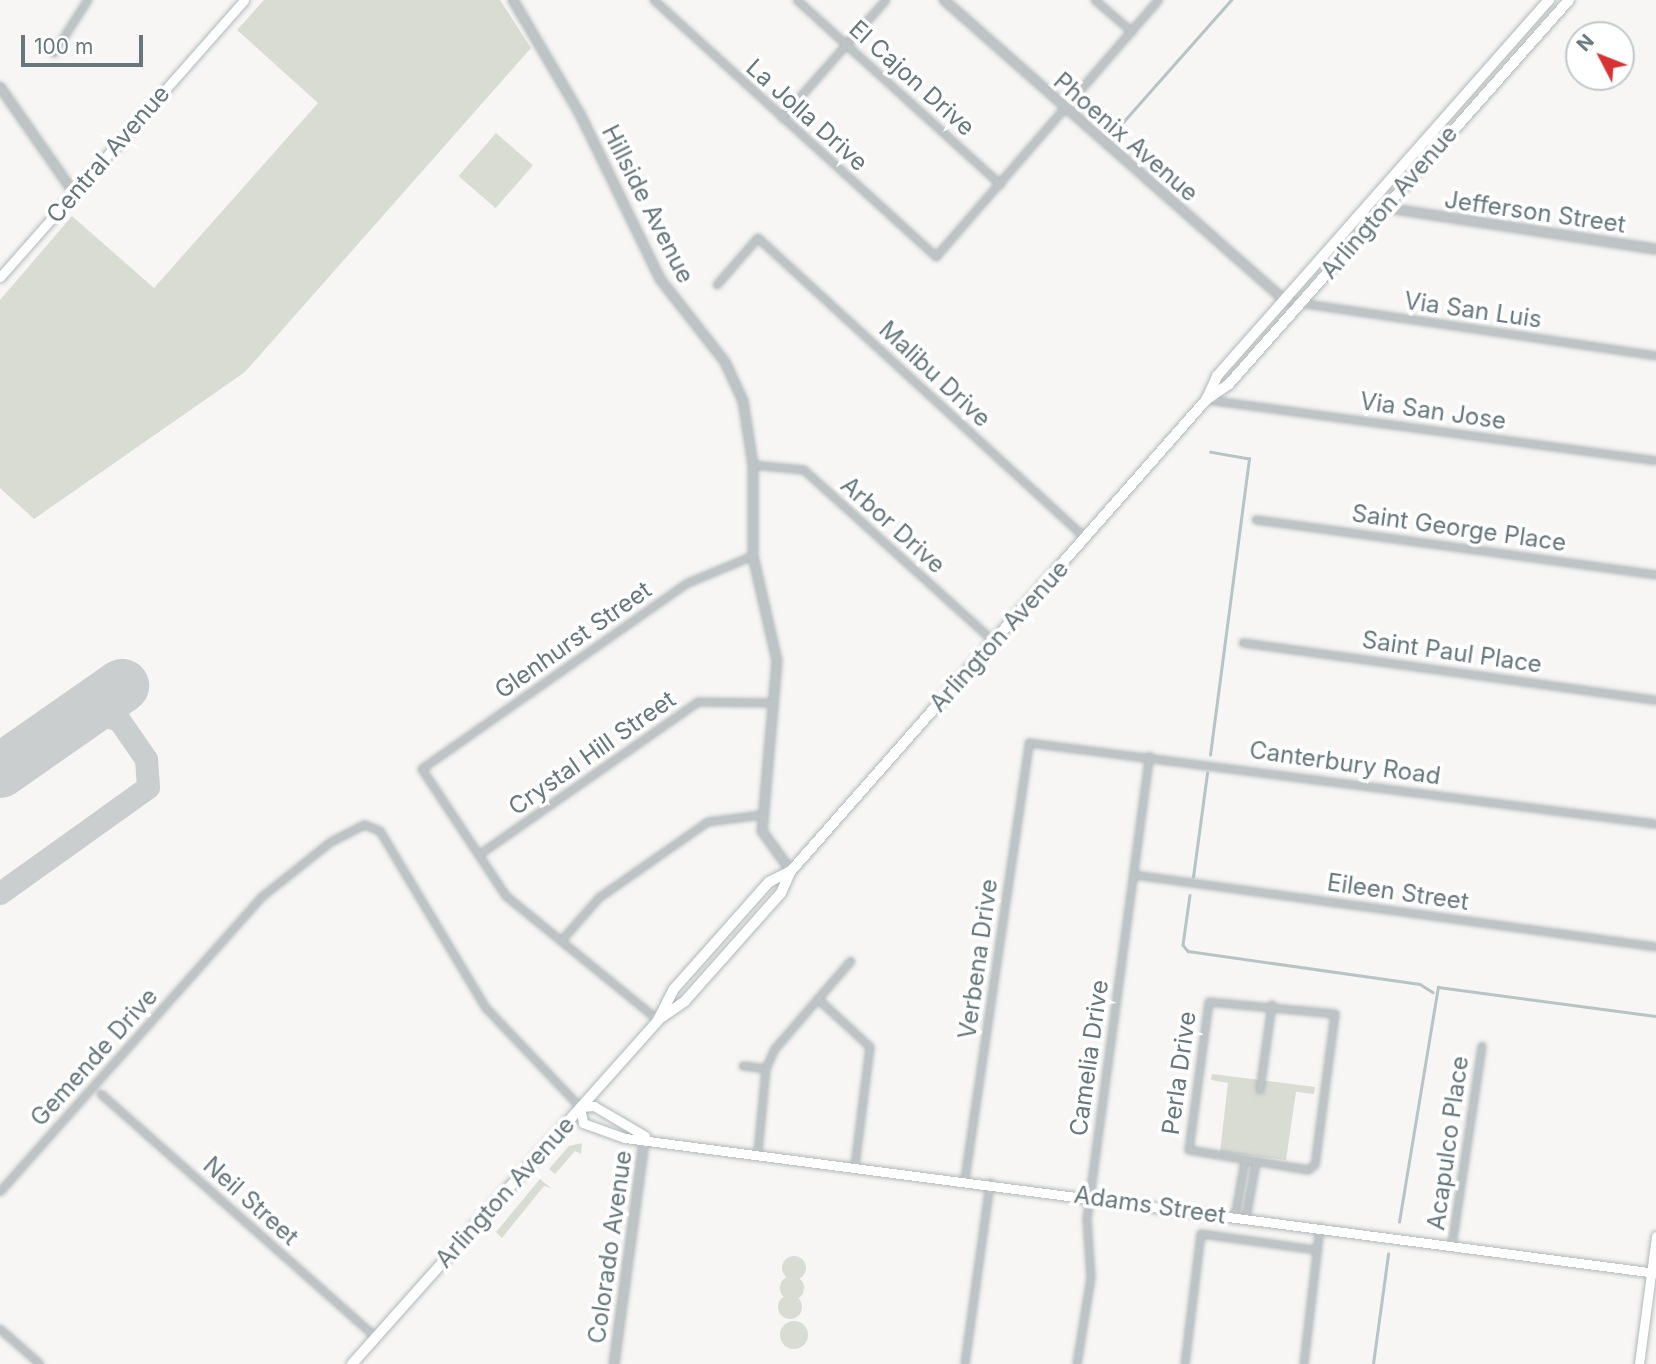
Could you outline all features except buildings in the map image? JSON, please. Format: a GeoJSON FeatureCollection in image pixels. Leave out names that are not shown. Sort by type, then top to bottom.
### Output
{"type":"FeatureCollection","features":[{"type":"Feature","properties":{"kind":"main road","name":"Central Avenue"},"geometry":{"type":"LineString","coordinates":[[0,277],[244,0]]}},
{"type":"Feature","properties":{"kind":"main road","name":"Arlington Avenue"},"geometry":{"type":"LineString","coordinates":[[1206,400],[1217,376],[1549,0]]}},
{"type":"Feature","properties":{"kind":"main road","name":"Arlington Avenue"},"geometry":{"type":"LineString","coordinates":[[352,1364],[659,1020],[673,990],[760,892],[791,871],[1206,400],[1229,384],[1400,187],[1569,0]]}},
{"type":"Feature","properties":{"kind":"main road","name":"Adams Street"},"geometry":{"type":"LineString","coordinates":[[645,1136],[594,1106],[580,1107],[583,1123],[599,1133],[645,1136],[1653,1272]]}},
{"type":"Feature","properties":{"kind":"main road"},"geometry":{"type":"LineString","coordinates":[[1639,1364],[1656,1236]]}},
{"type":"Feature","properties":{"kind":"street"},"geometry":{"type":"LineString","coordinates":[[54,53],[88,0]]}},
{"type":"Feature","properties":{"kind":"street","name":"Hillside Avenue"},"geometry":{"type":"LineString","coordinates":[[513,0],[573,102],[660,279],[733,376],[750,424],[753,556],[775,643],[774,703],[762,815],[764,839],[791,871]]}},
{"type":"Feature","properties":{"kind":"street","name":"La Jolla Drive"},"geometry":{"type":"LineString","coordinates":[[654,0],[936,257],[1001,185]]}},
{"type":"Feature","properties":{"kind":"street","name":"El Cajon Drive"},"geometry":{"type":"LineString","coordinates":[[797,0],[1001,185]]}},
{"type":"Feature","properties":{"kind":"street"},"geometry":{"type":"LineString","coordinates":[[782,118],[886,0]]}},
{"type":"Feature","properties":{"kind":"street","name":"Phoenix Avenue"},"geometry":{"type":"LineString","coordinates":[[944,0],[1066,111],[1285,301]]}},
{"type":"Feature","properties":{"kind":"street"},"geometry":{"type":"LineString","coordinates":[[1095,0],[1132,32]]}},
{"type":"Feature","properties":{"kind":"street"},"geometry":{"type":"LineString","coordinates":[[1001,185],[1159,0]]}},
{"type":"Feature","properties":{"kind":"street"},"geometry":{"type":"LineString","coordinates":[[0,87],[74,193]]}},
{"type":"Feature","properties":{"kind":"street"},"geometry":{"type":"LineString","coordinates":[[1400,187],[1396,200],[1404,211]]}},
{"type":"Feature","properties":{"kind":"street","name":"Jefferson Street"},"geometry":{"type":"LineString","coordinates":[[1367,205],[1656,249]]}},
{"type":"Feature","properties":{"kind":"street","name":"Malibu Drive"},"geometry":{"type":"LineString","coordinates":[[718,285],[758,239],[1086,539]]}},
{"type":"Feature","properties":{"kind":"street","name":"Via San Luis"},"geometry":{"type":"LineString","coordinates":[[1285,301],[1299,306],[1656,356]]}},
{"type":"Feature","properties":{"kind":"street","name":"Via San Jose"},"geometry":{"type":"LineString","coordinates":[[1206,400],[1656,461]]}},
{"type":"Feature","properties":{"kind":"street","name":"Arbor Drive"},"geometry":{"type":"LineString","coordinates":[[753,466],[804,470],[994,642]]}},
{"type":"Feature","properties":{"kind":"street","name":"Saint George Place"},"geometry":{"type":"LineString","coordinates":[[1256,520],[1656,575]]}},
{"type":"Feature","properties":{"kind":"street","name":"Glenhurst Street"},"geometry":{"type":"LineString","coordinates":[[479,855],[422,769],[688,583],[753,556]]}},
{"type":"Feature","properties":{"kind":"street","name":"Saint Paul Place"},"geometry":{"type":"LineString","coordinates":[[1243,643],[1656,700]]}},
{"type":"Feature","properties":{"kind":"street","name":"Crystal Hill Street"},"geometry":{"type":"LineString","coordinates":[[479,855],[698,702],[774,703]]}},
{"type":"Feature","properties":{"kind":"street","name":"Canterbury Road"},"geometry":{"type":"LineString","coordinates":[[1029,743],[1150,756],[1656,824]]}},
{"type":"Feature","properties":{"kind":"street","name":"Verbena Drive"},"geometry":{"type":"LineString","coordinates":[[965,1179],[1029,743]]}},
{"type":"Feature","properties":{"kind":"street","name":"Camelia Drive"},"geometry":{"type":"LineString","coordinates":[[1077,1364],[1091,1278],[1090,1198],[1150,756]]}},
{"type":"Feature","properties":{"kind":"street"},"geometry":{"type":"LineString","coordinates":[[564,938],[599,898],[708,822],[762,815]]}},
{"type":"Feature","properties":{"kind":"street","name":"Gemende Drive"},"geometry":{"type":"LineString","coordinates":[[0,1192],[262,897],[331,842],[365,825],[380,831],[486,1008],[580,1107]]}},
{"type":"Feature","properties":{"kind":"street"},"geometry":{"type":"LineString","coordinates":[[479,855],[506,897],[564,938],[659,1020]]}},
{"type":"Feature","properties":{"kind":"street","name":"Eileen Street"},"geometry":{"type":"LineString","coordinates":[[1134,875],[1656,947]]}},
{"type":"Feature","properties":{"kind":"street"},"geometry":{"type":"LineString","coordinates":[[758,1152],[766,1069],[775,1048],[851,961]]}},
{"type":"Feature","properties":{"kind":"street"},"geometry":{"type":"LineString","coordinates":[[818,999],[870,1047],[855,1165]]}},
{"type":"Feature","properties":{"kind":"street","name":"Perla Drive"},"geometry":{"type":"LineString","coordinates":[[1245,1161],[1189,1150],[1209,1002],[1272,1005]]}},
{"type":"Feature","properties":{"kind":"street"},"geometry":{"type":"LineString","coordinates":[[1235,1217],[1245,1161],[1308,1170],[1315,1165],[1335,1014],[1272,1005],[1260,1090]]}},
{"type":"Feature","properties":{"kind":"street","name":"Acapulco Place"},"geometry":{"type":"LineString","coordinates":[[1452,1245],[1482,1046]]}},
{"type":"Feature","properties":{"kind":"street"},"geometry":{"type":"LineString","coordinates":[[743,1066],[766,1069]]}},
{"type":"Feature","properties":{"kind":"street","name":"Neil Street"},"geometry":{"type":"LineString","coordinates":[[101,1094],[376,1337]]}},
{"type":"Feature","properties":{"kind":"street","name":"Colorado Avenue"},"geometry":{"type":"LineString","coordinates":[[614,1364],[645,1136]]}},
{"type":"Feature","properties":{"kind":"street"},"geometry":{"type":"LineString","coordinates":[[1246,1218],[1256,1163]]}},
{"type":"Feature","properties":{"kind":"street"},"geometry":{"type":"LineString","coordinates":[[965,1364],[990,1183]]}},
{"type":"Feature","properties":{"kind":"street"},"geometry":{"type":"LineString","coordinates":[[1304,1364],[1320,1227]]}},
{"type":"Feature","properties":{"kind":"street"},"geometry":{"type":"LineString","coordinates":[[1185,1364],[1202,1234],[1316,1250]]}},
{"type":"Feature","properties":{"kind":"street"},"geometry":{"type":"LineString","coordinates":[[0,1329],[40,1364]]}},
{"type":"Feature","properties":{"kind":"shaded area"},"geometry":{"type":"Polygon","coordinates":[[[264,0],[500,0],[531,48],[245,372],[34,519],[0,488],[0,300],[72,216],[154,288],[318,103],[237,30],[264,0]]]}},
{"type":"Feature","properties":{"kind":"shaded area"},"geometry":{"type":"Polygon","coordinates":[[[496,133],[533,165],[496,208],[459,176],[496,133]]]}},
{"type":"Feature","properties":{"kind":"shaded area"},"geometry":{"type":"Polygon","coordinates":[[[1212,1074],[1315,1087],[1314,1094],[1296,1092],[1286,1160],[1220,1152],[1228,1083],[1211,1080],[1212,1074]]]}},
{"type":"Feature","properties":{"kind":"shaded area"},"geometry":{"type":"Polygon","coordinates":[[[582,1143],[581,1154],[575,1151],[555,1174],[549,1169],[569,1146],[582,1143]]]}},
{"type":"Feature","properties":{"kind":"shaded area"},"geometry":{"type":"Polygon","coordinates":[[[540,1179],[551,1188],[544,1186],[502,1238],[496,1232],[540,1179]]]}},
{"type":"Feature","properties":{"kind":"shaded area"},"geometry":{"type":"Polygon","coordinates":[[[794,1256],[802,1260],[806,1268],[802,1276],[794,1280],[786,1276],[782,1268],[786,1260],[794,1256]]]}},
{"type":"Feature","properties":{"kind":"shaded area"},"geometry":{"type":"Polygon","coordinates":[[[792,1276],[800,1280],[804,1288],[800,1296],[792,1300],[784,1296],[780,1288],[784,1280],[792,1276]]]}},
{"type":"Feature","properties":{"kind":"shaded area"},"geometry":{"type":"Polygon","coordinates":[[[790,1295],[801,1302],[802,1307],[795,1318],[790,1319],[779,1312],[778,1307],[785,1296],[790,1295]]]}},
{"type":"Feature","properties":{"kind":"shaded area"},"geometry":{"type":"Polygon","coordinates":[[[794,1321],[804,1325],[808,1335],[804,1345],[794,1349],[784,1345],[780,1335],[784,1325],[794,1321]]]}},
{"type":"Feature","properties":{"kind":"waterway"},"geometry":{"type":"LineString","coordinates":[[1116,130],[1231,0]]}},
{"type":"Feature","properties":{"kind":"waterway"},"geometry":{"type":"LineString","coordinates":[[1210,755],[1249,459],[1211,452]]}},
{"type":"Feature","properties":{"kind":"waterway"},"geometry":{"type":"LineString","coordinates":[[1193,877],[1207,773]]}},
{"type":"Feature","properties":{"kind":"waterway"},"geometry":{"type":"LineString","coordinates":[[1190,895],[1183,945],[1188,951],[1420,984],[1433,992]]}},
{"type":"Feature","properties":{"kind":"waterway"},"geometry":{"type":"LineString","coordinates":[[1399,1222],[1438,987],[1656,1016]]}},
{"type":"Feature","properties":{"kind":"waterway"},"geometry":{"type":"LineString","coordinates":[[1373,1364],[1388,1254]]}},
{"type":"Feature","properties":{"kind":"taxiway"},"geometry":{"type":"LineString","coordinates":[[0,893],[148,787],[146,759],[119,720],[88,710]]}},
{"type":"Feature","properties":{"kind":"runway"},"geometry":{"type":"LineString","coordinates":[[0,771],[122,686]]}}]}
